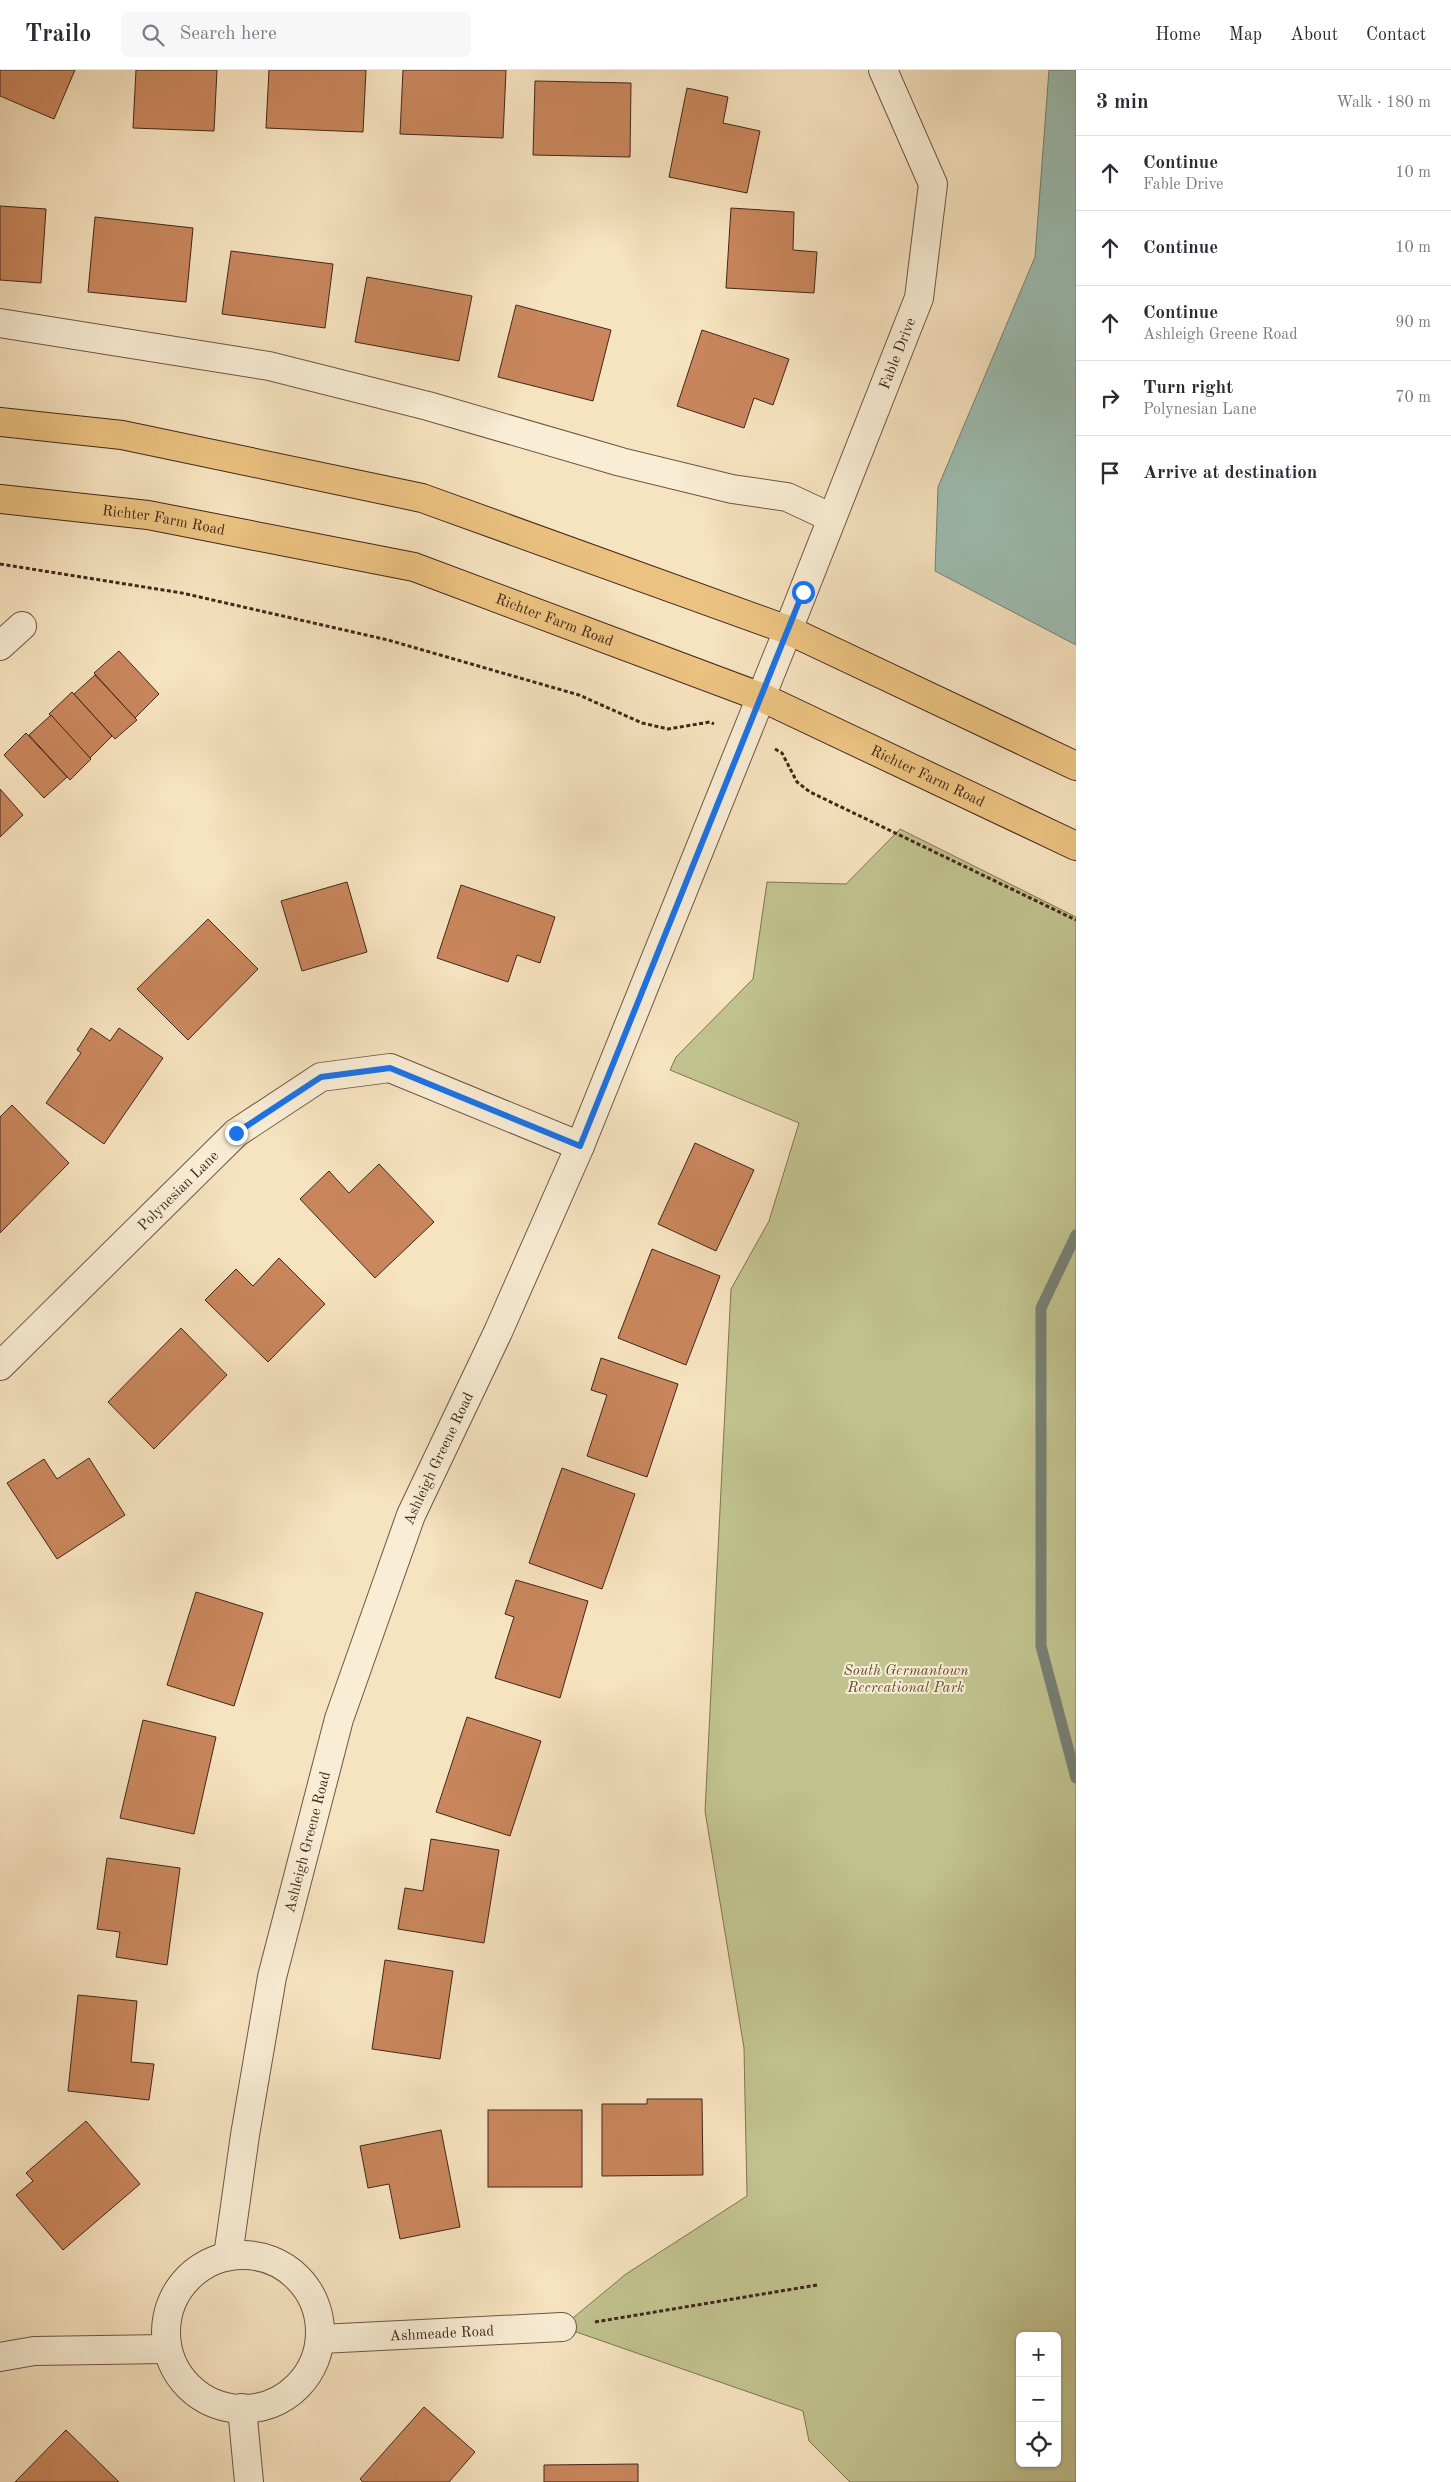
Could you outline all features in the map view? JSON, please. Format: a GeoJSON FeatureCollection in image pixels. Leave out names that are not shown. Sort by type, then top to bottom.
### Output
{"type":"FeatureCollection","features":[{"type":"Feature","properties":{"kind":"main road"},"geometry":{"type":"LineString","coordinates":[[0,422],[122,436],[422,498],[788,630],[1076,766]]}},
{"type":"Feature","properties":{"kind":"main road","name":"Richter Farm Road"},"geometry":{"type":"LineString","coordinates":[[0,499],[148,515],[414,567],[761,697],[1076,846]]}},
{"type":"Feature","properties":{"kind":"street","name":"Fable Drive"},"geometry":{"type":"LineString","coordinates":[[761,697],[919,298],[933,184],[883,70]]}},
{"type":"Feature","properties":{"kind":"street"},"geometry":{"type":"LineString","coordinates":[[0,323],[269,366],[428,406],[621,462],[732,489],[787,497],[832,518]]}},
{"type":"Feature","properties":{"kind":"street"},"geometry":{"type":"LineString","coordinates":[[0,646],[22,626]]}},
{"type":"Feature","properties":{"kind":"street","name":"Ashleigh Greene Road"},"geometry":{"type":"LineString","coordinates":[[228,2256],[245,2135],[272,1977],[339,1719],[411,1515],[498,1332],[580,1146],[761,697]]}},
{"type":"Feature","properties":{"kind":"street","name":"Polynesian Lane"},"geometry":{"type":"LineString","coordinates":[[0,1366],[236,1133],[321,1077],[390,1068],[580,1146]]}},
{"type":"Feature","properties":{"kind":"street"},"geometry":{"type":"LineString","coordinates":[[228,2256],[266,2258],[290,2270],[314,2300],[321,2339],[301,2386],[268,2407],[221,2409],[193,2393],[166,2349],[169,2308],[182,2287],[192,2273],[228,2256]]}},
{"type":"Feature","properties":{"kind":"street","name":"Ashmeade Road"},"geometry":{"type":"LineString","coordinates":[[321,2339],[562,2327]]}},
{"type":"Feature","properties":{"kind":"street"},"geometry":{"type":"LineString","coordinates":[[0,2357],[34,2351],[166,2349]]}},
{"type":"Feature","properties":{"kind":"street"},"geometry":{"type":"LineString","coordinates":[[242,2408],[249,2482]]}},
{"type":"Feature","properties":{"kind":"path"},"geometry":{"type":"LineString","coordinates":[[0,564],[182,593],[388,640],[579,695],[642,723],[668,729],[710,722],[746,734],[782,753],[797,782],[810,792],[1076,920]]}},
{"type":"Feature","properties":{"kind":"path"},"geometry":{"type":"LineString","coordinates":[[562,2327],[817,2285]]}},
{"type":"Feature","properties":{"kind":"green space","name":"South Germantown Recreational Park"},"geometry":{"type":"Polygon","coordinates":[[[900,829],[1076,917],[1076,2482],[850,2482],[809,2441],[803,2411],[562,2327],[626,2274],[747,2196],[744,2048],[705,1811],[731,1289],[769,1221],[799,1123],[670,1070],[676,1057],[753,979],[767,882],[846,884],[900,829]]]}},
{"type":"Feature","properties":{"kind":"water"},"geometry":{"type":"Polygon","coordinates":[[[1049,70],[1076,70],[1076,645],[935,571],[938,487],[1035,257],[1049,70]]]}},
{"type":"Feature","properties":{"kind":"building"},"geometry":{"type":"Polygon","coordinates":[[[0,70],[75,70],[54,119],[0,96],[0,70]]]}},
{"type":"Feature","properties":{"kind":"building"},"geometry":{"type":"Polygon","coordinates":[[[136,70],[217,70],[214,131],[133,128],[136,70]]]}},
{"type":"Feature","properties":{"kind":"building"},"geometry":{"type":"Polygon","coordinates":[[[269,70],[366,70],[363,132],[266,128],[269,70]]]}},
{"type":"Feature","properties":{"kind":"building"},"geometry":{"type":"Polygon","coordinates":[[[403,70],[506,70],[503,138],[400,134],[403,70]]]}},
{"type":"Feature","properties":{"kind":"building"},"geometry":{"type":"Polygon","coordinates":[[[535,81],[631,83],[630,157],[533,155],[535,81]]]}},
{"type":"Feature","properties":{"kind":"building"},"geometry":{"type":"Polygon","coordinates":[[[687,88],[728,97],[723,123],[760,131],[747,193],[669,177],[687,88]]]}},
{"type":"Feature","properties":{"kind":"building"},"geometry":{"type":"Polygon","coordinates":[[[0,206],[46,209],[41,283],[0,280],[0,206]]]}},
{"type":"Feature","properties":{"kind":"building"},"geometry":{"type":"Polygon","coordinates":[[[731,208],[794,212],[793,250],[817,252],[814,293],[726,288],[731,208]]]}},
{"type":"Feature","properties":{"kind":"building"},"geometry":{"type":"Polygon","coordinates":[[[95,217],[193,228],[186,302],[88,292],[95,217]]]}},
{"type":"Feature","properties":{"kind":"building"},"geometry":{"type":"Polygon","coordinates":[[[231,251],[333,264],[325,328],[222,314],[231,251]]]}},
{"type":"Feature","properties":{"kind":"building"},"geometry":{"type":"Polygon","coordinates":[[[367,277],[472,296],[459,361],[355,342],[367,277]]]}},
{"type":"Feature","properties":{"kind":"building"},"geometry":{"type":"Polygon","coordinates":[[[516,305],[611,330],[593,401],[498,377],[516,305]]]}},
{"type":"Feature","properties":{"kind":"building"},"geometry":{"type":"Polygon","coordinates":[[[702,330],[789,359],[773,405],[754,398],[744,428],[677,406],[702,330]]]}},
{"type":"Feature","properties":{"kind":"building"},"geometry":{"type":"Polygon","coordinates":[[[119,651],[159,694],[135,718],[94,673],[119,651]]]}},
{"type":"Feature","properties":{"kind":"building"},"geometry":{"type":"Polygon","coordinates":[[[95,675],[137,720],[115,739],[74,694],[95,675]]]}},
{"type":"Feature","properties":{"kind":"building"},"geometry":{"type":"Polygon","coordinates":[[[72,692],[112,736],[90,758],[49,714],[72,692]]]}},
{"type":"Feature","properties":{"kind":"building"},"geometry":{"type":"Polygon","coordinates":[[[51,715],[91,759],[70,780],[29,735],[51,715]]]}},
{"type":"Feature","properties":{"kind":"building"},"geometry":{"type":"Polygon","coordinates":[[[26,733],[67,777],[44,798],[4,755],[26,733]]]}},
{"type":"Feature","properties":{"kind":"building"},"geometry":{"type":"Polygon","coordinates":[[[0,789],[23,815],[0,837],[0,789]]]}},
{"type":"Feature","properties":{"kind":"building"},"geometry":{"type":"Polygon","coordinates":[[[347,882],[367,952],[302,971],[281,901],[347,882]]]}},
{"type":"Feature","properties":{"kind":"building"},"geometry":{"type":"Polygon","coordinates":[[[461,885],[555,917],[540,963],[517,955],[508,982],[437,958],[461,885]]]}},
{"type":"Feature","properties":{"kind":"building"},"geometry":{"type":"Polygon","coordinates":[[[208,919],[258,969],[188,1040],[137,989],[208,919]]]}},
{"type":"Feature","properties":{"kind":"building"},"geometry":{"type":"Polygon","coordinates":[[[91,1028],[110,1041],[119,1028],[163,1058],[104,1144],[46,1103],[81,1053],[77,1050],[91,1028]]]}},
{"type":"Feature","properties":{"kind":"building"},"geometry":{"type":"Polygon","coordinates":[[[12,1105],[69,1163],[0,1233],[0,1117],[12,1105]]]}},
{"type":"Feature","properties":{"kind":"building"},"geometry":{"type":"Polygon","coordinates":[[[695,1143],[754,1170],[716,1251],[658,1224],[695,1143]]]}},
{"type":"Feature","properties":{"kind":"building"},"geometry":{"type":"Polygon","coordinates":[[[379,1164],[434,1222],[375,1278],[300,1199],[329,1171],[349,1193],[379,1164]]]}},
{"type":"Feature","properties":{"kind":"building"},"geometry":{"type":"Polygon","coordinates":[[[652,1249],[720,1276],[686,1365],[618,1338],[652,1249]]]}},
{"type":"Feature","properties":{"kind":"building"},"geometry":{"type":"Polygon","coordinates":[[[279,1258],[325,1304],[268,1362],[205,1300],[236,1269],[253,1286],[279,1258]]]}},
{"type":"Feature","properties":{"kind":"building"},"geometry":{"type":"Polygon","coordinates":[[[181,1328],[227,1375],[154,1449],[108,1402],[181,1328]]]}},
{"type":"Feature","properties":{"kind":"building"},"geometry":{"type":"Polygon","coordinates":[[[601,1358],[678,1384],[647,1477],[587,1456],[607,1395],[591,1390],[601,1358]]]}},
{"type":"Feature","properties":{"kind":"building"},"geometry":{"type":"Polygon","coordinates":[[[89,1458],[125,1515],[57,1559],[7,1483],[44,1459],[57,1479],[89,1458]]]}},
{"type":"Feature","properties":{"kind":"building"},"geometry":{"type":"Polygon","coordinates":[[[562,1468],[635,1494],[602,1589],[529,1563],[562,1468]]]}},
{"type":"Feature","properties":{"kind":"building"},"geometry":{"type":"Polygon","coordinates":[[[516,1580],[588,1601],[560,1698],[495,1678],[514,1617],[505,1614],[516,1580]]]}},
{"type":"Feature","properties":{"kind":"building"},"geometry":{"type":"Polygon","coordinates":[[[196,1592],[263,1613],[234,1706],[167,1685],[196,1592]]]}},
{"type":"Feature","properties":{"kind":"building"},"geometry":{"type":"Polygon","coordinates":[[[467,1717],[541,1741],[510,1836],[436,1812],[467,1717]]]}},
{"type":"Feature","properties":{"kind":"building"},"geometry":{"type":"Polygon","coordinates":[[[143,1720],[216,1737],[194,1834],[120,1818],[143,1720]]]}},
{"type":"Feature","properties":{"kind":"building"},"geometry":{"type":"Polygon","coordinates":[[[431,1839],[499,1850],[484,1943],[398,1929],[405,1888],[423,1891],[431,1839]]]}},
{"type":"Feature","properties":{"kind":"building"},"geometry":{"type":"Polygon","coordinates":[[[107,1858],[180,1868],[167,1965],[116,1957],[120,1932],[97,1929],[107,1858]]]}},
{"type":"Feature","properties":{"kind":"building"},"geometry":{"type":"Polygon","coordinates":[[[385,1960],[453,1971],[440,2059],[372,2049],[385,1960]]]}},
{"type":"Feature","properties":{"kind":"building"},"geometry":{"type":"Polygon","coordinates":[[[78,1995],[137,2001],[131,2062],[154,2064],[149,2100],[68,2091],[78,1995]]]}},
{"type":"Feature","properties":{"kind":"building"},"geometry":{"type":"Polygon","coordinates":[[[647,2099],[702,2099],[703,2175],[602,2176],[602,2104],[647,2104],[647,2099]]]}},
{"type":"Feature","properties":{"kind":"building"},"geometry":{"type":"Polygon","coordinates":[[[488,2110],[582,2110],[582,2187],[488,2187],[488,2110]]]}},
{"type":"Feature","properties":{"kind":"building"},"geometry":{"type":"Polygon","coordinates":[[[86,2121],[140,2184],[63,2250],[16,2195],[33,2181],[26,2173],[86,2121]]]}},
{"type":"Feature","properties":{"kind":"building"},"geometry":{"type":"Polygon","coordinates":[[[441,2130],[460,2227],[400,2239],[389,2184],[368,2188],[360,2146],[441,2130]]]}},
{"type":"Feature","properties":{"kind":"building"},"geometry":{"type":"Polygon","coordinates":[[[424,2407],[475,2452],[449,2482],[363,2482],[360,2479],[424,2407]]]}},
{"type":"Feature","properties":{"kind":"building"},"geometry":{"type":"Polygon","coordinates":[[[66,2430],[119,2482],[15,2482],[66,2430]]]}},
{"type":"Feature","properties":{"kind":"building"},"geometry":{"type":"Polygon","coordinates":[[[638,2464],[638,2482],[544,2482],[544,2465],[638,2464]]]}},
{"type":"Feature","properties":{"kind":"waterway"},"geometry":{"type":"LineString","coordinates":[[1076,1235],[1041,1308],[1041,1646],[1076,1778]]}},
{"type":"Feature","properties":{"kind":"route"},"geometry":{"type":"LineString","coordinates":[[236,1133],[321,1077],[390,1068],[580,1146],[803,592]]}}]}
